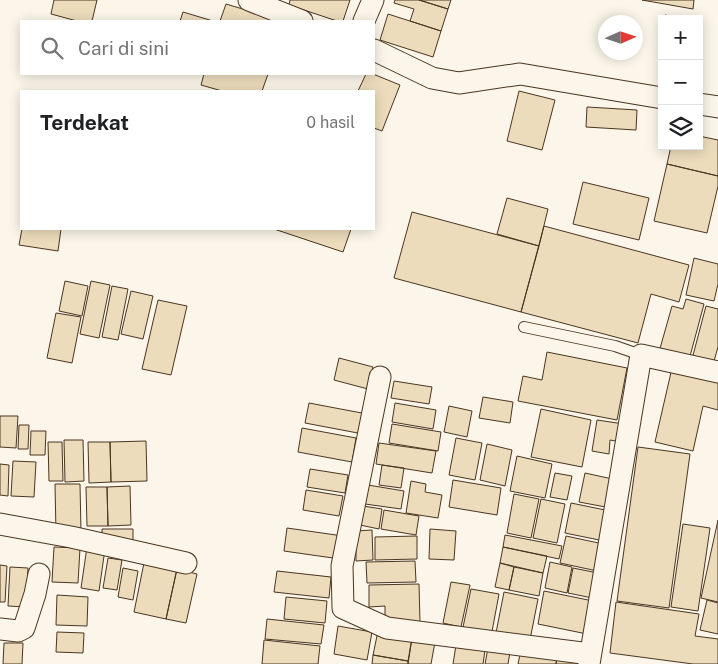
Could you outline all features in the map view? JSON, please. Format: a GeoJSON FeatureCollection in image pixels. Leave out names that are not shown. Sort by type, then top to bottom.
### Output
{"type":"FeatureCollection","features":[{"type":"Feature","properties":{"kind":"street"},"geometry":{"type":"LineString","coordinates":[[249,0],[299,20]]}},
{"type":"Feature","properties":{"kind":"street"},"geometry":{"type":"LineString","coordinates":[[364,20],[373,0]]}},
{"type":"Feature","properties":{"kind":"street"},"geometry":{"type":"LineString","coordinates":[[375,50],[432,78],[459,83],[520,74],[658,97]]}},
{"type":"Feature","properties":{"kind":"street"},"geometry":{"type":"LineString","coordinates":[[703,105],[718,107]]}},
{"type":"Feature","properties":{"kind":"street"},"geometry":{"type":"LineString","coordinates":[[380,377],[342,566],[343,608],[387,628],[589,659],[641,355],[718,372]]}},
{"type":"Feature","properties":{"kind":"street"},"geometry":{"type":"LineString","coordinates":[[0,524],[72,537],[186,564]]}},
{"type":"Feature","properties":{"kind":"street"},"geometry":{"type":"LineString","coordinates":[[0,629],[18,631],[24,628],[39,574]]}},
{"type":"Feature","properties":{"kind":"lane"},"geometry":{"type":"LineString","coordinates":[[524,327],[615,346],[641,355]]}},
{"type":"Feature","properties":{"kind":"building"},"geometry":{"type":"Polygon","coordinates":[[[54,0],[97,0],[92,20],[73,20],[51,14],[54,0]]]}},
{"type":"Feature","properties":{"kind":"building"},"geometry":{"type":"Polygon","coordinates":[[[290,0],[350,0],[343,20],[334,20],[289,5],[290,0]]]}},
{"type":"Feature","properties":{"kind":"building"},"geometry":{"type":"Polygon","coordinates":[[[395,0],[419,0],[448,9],[441,31],[410,21],[414,9],[394,3],[395,0]]]}},
{"type":"Feature","properties":{"kind":"building"},"geometry":{"type":"Polygon","coordinates":[[[419,0],[451,0],[448,9],[419,0]]]}},
{"type":"Feature","properties":{"kind":"building"},"geometry":{"type":"Polygon","coordinates":[[[642,0],[694,0],[693,9],[642,0]]]}},
{"type":"Feature","properties":{"kind":"building"},"geometry":{"type":"Polygon","coordinates":[[[226,4],[280,20],[220,20],[226,4]]]}},
{"type":"Feature","properties":{"kind":"building"},"geometry":{"type":"Polygon","coordinates":[[[183,12],[210,20],[180,20],[183,12]]]}},
{"type":"Feature","properties":{"kind":"building"},"geometry":{"type":"Polygon","coordinates":[[[388,14],[441,31],[433,57],[380,40],[388,14]]]}},
{"type":"Feature","properties":{"kind":"building"},"geometry":{"type":"Polygon","coordinates":[[[204,75],[268,75],[262,90],[218,90],[201,85],[204,75]]]}},
{"type":"Feature","properties":{"kind":"building"},"geometry":{"type":"Polygon","coordinates":[[[366,75],[375,75],[400,85],[382,131],[375,128],[375,90],[358,90],[366,75]]]}},
{"type":"Feature","properties":{"kind":"building"},"geometry":{"type":"Polygon","coordinates":[[[519,91],[555,100],[542,150],[507,141],[519,91]]]}},
{"type":"Feature","properties":{"kind":"building"},"geometry":{"type":"Polygon","coordinates":[[[587,107],[637,110],[636,130],[586,127],[587,107]]]}},
{"type":"Feature","properties":{"kind":"building"},"geometry":{"type":"Polygon","coordinates":[[[703,137],[718,140],[718,176],[667,164],[670,150],[703,150],[703,137]]]}},
{"type":"Feature","properties":{"kind":"building"},"geometry":{"type":"Polygon","coordinates":[[[667,164],[718,176],[718,186],[707,233],[654,221],[667,164]]]}},
{"type":"Feature","properties":{"kind":"building"},"geometry":{"type":"Polygon","coordinates":[[[583,182],[649,198],[639,240],[573,224],[583,182]]]}},
{"type":"Feature","properties":{"kind":"building"},"geometry":{"type":"Polygon","coordinates":[[[507,198],[548,209],[539,246],[497,234],[507,198]]]}},
{"type":"Feature","properties":{"kind":"building"},"geometry":{"type":"Polygon","coordinates":[[[412,212],[539,246],[521,312],[394,278],[412,212]]]}},
{"type":"Feature","properties":{"kind":"building"},"geometry":{"type":"Polygon","coordinates":[[[544,226],[689,265],[679,302],[651,294],[638,343],[521,312],[544,226]]]}},
{"type":"Feature","properties":{"kind":"building"},"geometry":{"type":"Polygon","coordinates":[[[22,230],[61,230],[58,251],[19,245],[22,230]]]}},
{"type":"Feature","properties":{"kind":"building"},"geometry":{"type":"Polygon","coordinates":[[[277,230],[351,230],[343,252],[277,230]]]}},
{"type":"Feature","properties":{"kind":"building"},"geometry":{"type":"Polygon","coordinates":[[[694,258],[718,264],[718,284],[714,301],[686,295],[694,258]]]}},
{"type":"Feature","properties":{"kind":"building"},"geometry":{"type":"Polygon","coordinates":[[[65,281],[88,286],[82,316],[59,311],[65,281]]]}},
{"type":"Feature","properties":{"kind":"building"},"geometry":{"type":"Polygon","coordinates":[[[91,281],[110,285],[99,338],[80,334],[91,281]]]}},
{"type":"Feature","properties":{"kind":"building"},"geometry":{"type":"Polygon","coordinates":[[[112,286],[128,289],[118,340],[102,337],[112,286]]]}},
{"type":"Feature","properties":{"kind":"building"},"geometry":{"type":"Polygon","coordinates":[[[131,291],[153,296],[143,339],[121,334],[131,291]]]}},
{"type":"Feature","properties":{"kind":"building"},"geometry":{"type":"Polygon","coordinates":[[[686,299],[704,304],[689,360],[659,352],[672,306],[683,309],[686,299]]]}},
{"type":"Feature","properties":{"kind":"building"},"geometry":{"type":"Polygon","coordinates":[[[158,300],[187,306],[171,375],[142,369],[158,300]]]}},
{"type":"Feature","properties":{"kind":"building"},"geometry":{"type":"Polygon","coordinates":[[[706,306],[718,309],[718,347],[712,368],[691,363],[706,306]]]}},
{"type":"Feature","properties":{"kind":"building"},"geometry":{"type":"Polygon","coordinates":[[[56,313],[81,317],[72,363],[47,358],[56,313]]]}},
{"type":"Feature","properties":{"kind":"building"},"geometry":{"type":"Polygon","coordinates":[[[547,352],[627,368],[617,420],[518,401],[523,376],[542,380],[547,352]]]}},
{"type":"Feature","properties":{"kind":"building"},"geometry":{"type":"Polygon","coordinates":[[[339,358],[373,367],[368,389],[334,380],[339,358]]]}},
{"type":"Feature","properties":{"kind":"building"},"geometry":{"type":"Polygon","coordinates":[[[672,368],[718,379],[718,410],[703,406],[693,451],[655,442],[672,368]]]}},
{"type":"Feature","properties":{"kind":"building"},"geometry":{"type":"Polygon","coordinates":[[[394,381],[432,387],[429,404],[391,398],[394,381]]]}},
{"type":"Feature","properties":{"kind":"building"},"geometry":{"type":"Polygon","coordinates":[[[483,397],[513,402],[510,423],[479,418],[483,397]]]}},
{"type":"Feature","properties":{"kind":"building"},"geometry":{"type":"Polygon","coordinates":[[[309,403],[367,414],[363,434],[305,423],[309,403]]]}},
{"type":"Feature","properties":{"kind":"building"},"geometry":{"type":"Polygon","coordinates":[[[395,403],[436,410],[433,429],[392,422],[395,403]]]}},
{"type":"Feature","properties":{"kind":"building"},"geometry":{"type":"Polygon","coordinates":[[[449,406],[472,411],[467,437],[444,432],[449,406]]]}},
{"type":"Feature","properties":{"kind":"building"},"geometry":{"type":"Polygon","coordinates":[[[541,409],[591,420],[582,467],[531,457],[541,409]]]}},
{"type":"Feature","properties":{"kind":"building"},"geometry":{"type":"Polygon","coordinates":[[[0,416],[18,416],[16,448],[0,447],[0,416]]]}},
{"type":"Feature","properties":{"kind":"building"},"geometry":{"type":"Polygon","coordinates":[[[597,420],[624,424],[621,442],[610,440],[609,454],[592,451],[597,420]]]}},
{"type":"Feature","properties":{"kind":"building"},"geometry":{"type":"Polygon","coordinates":[[[392,424],[441,432],[438,451],[389,443],[392,424]]]}},
{"type":"Feature","properties":{"kind":"building"},"geometry":{"type":"Polygon","coordinates":[[[19,425],[29,425],[28,449],[18,449],[19,425]]]}},
{"type":"Feature","properties":{"kind":"building"},"geometry":{"type":"Polygon","coordinates":[[[302,428],[356,438],[352,462],[298,452],[302,428]]]}},
{"type":"Feature","properties":{"kind":"building"},"geometry":{"type":"Polygon","coordinates":[[[31,431],[46,431],[45,455],[30,455],[31,431]]]}},
{"type":"Feature","properties":{"kind":"building"},"geometry":{"type":"Polygon","coordinates":[[[456,438],[482,443],[475,480],[449,475],[456,438]]]}},
{"type":"Feature","properties":{"kind":"building"},"geometry":{"type":"Polygon","coordinates":[[[64,440],[83,440],[84,481],[65,482],[64,440]]]}},
{"type":"Feature","properties":{"kind":"building"},"geometry":{"type":"Polygon","coordinates":[[[146,441],[147,481],[111,482],[110,442],[146,441]]]}},
{"type":"Feature","properties":{"kind":"building"},"geometry":{"type":"Polygon","coordinates":[[[48,442],[62,442],[63,481],[49,481],[48,442]]]}},
{"type":"Feature","properties":{"kind":"building"},"geometry":{"type":"Polygon","coordinates":[[[88,442],[110,442],[111,482],[89,483],[88,442]]]}},
{"type":"Feature","properties":{"kind":"building"},"geometry":{"type":"Polygon","coordinates":[[[379,443],[436,451],[432,473],[376,464],[379,443]]]}},
{"type":"Feature","properties":{"kind":"building"},"geometry":{"type":"Polygon","coordinates":[[[487,444],[512,450],[505,486],[480,480],[487,444]]]}},
{"type":"Feature","properties":{"kind":"building"},"geometry":{"type":"Polygon","coordinates":[[[638,447],[690,454],[669,608],[617,601],[638,447]]]}},
{"type":"Feature","properties":{"kind":"building"},"geometry":{"type":"Polygon","coordinates":[[[517,456],[552,464],[545,498],[510,491],[517,456]]]}},
{"type":"Feature","properties":{"kind":"building"},"geometry":{"type":"Polygon","coordinates":[[[13,461],[36,462],[34,497],[11,496],[13,461]]]}},
{"type":"Feature","properties":{"kind":"building"},"geometry":{"type":"Polygon","coordinates":[[[0,464],[9,465],[8,496],[0,495],[0,464]]]}},
{"type":"Feature","properties":{"kind":"building"},"geometry":{"type":"Polygon","coordinates":[[[382,465],[404,468],[401,488],[379,485],[382,465]]]}},
{"type":"Feature","properties":{"kind":"building"},"geometry":{"type":"Polygon","coordinates":[[[310,469],[348,475],[345,493],[307,487],[310,469]]]}},
{"type":"Feature","properties":{"kind":"building"},"geometry":{"type":"Polygon","coordinates":[[[555,473],[572,476],[567,500],[550,497],[555,473]]]}},
{"type":"Feature","properties":{"kind":"building"},"geometry":{"type":"Polygon","coordinates":[[[585,473],[617,480],[611,508],[579,502],[585,473]]]}},
{"type":"Feature","properties":{"kind":"building"},"geometry":{"type":"Polygon","coordinates":[[[453,480],[501,488],[497,515],[449,507],[453,480]]]}},
{"type":"Feature","properties":{"kind":"building"},"geometry":{"type":"Polygon","coordinates":[[[411,481],[426,484],[425,492],[442,495],[438,518],[406,513],[411,481]]]}},
{"type":"Feature","properties":{"kind":"building"},"geometry":{"type":"Polygon","coordinates":[[[55,484],[80,484],[81,532],[56,533],[55,484]]]}},
{"type":"Feature","properties":{"kind":"building"},"geometry":{"type":"Polygon","coordinates":[[[368,485],[404,491],[401,509],[365,504],[368,485]]]}},
{"type":"Feature","properties":{"kind":"building"},"geometry":{"type":"Polygon","coordinates":[[[130,486],[131,525],[108,526],[107,487],[130,486]]]}},
{"type":"Feature","properties":{"kind":"building"},"geometry":{"type":"Polygon","coordinates":[[[86,487],[107,487],[108,526],[87,526],[86,487]]]}},
{"type":"Feature","properties":{"kind":"building"},"geometry":{"type":"Polygon","coordinates":[[[306,490],[343,496],[339,516],[303,510],[306,490]]]}},
{"type":"Feature","properties":{"kind":"building"},"geometry":{"type":"Polygon","coordinates":[[[514,494],[539,499],[531,538],[507,533],[514,494]]]}},
{"type":"Feature","properties":{"kind":"building"},"geometry":{"type":"Polygon","coordinates":[[[541,499],[565,504],[557,543],[533,538],[541,499]]]}},
{"type":"Feature","properties":{"kind":"building"},"geometry":{"type":"Polygon","coordinates":[[[571,503],[610,511],[604,541],[565,533],[571,503]]]}},
{"type":"Feature","properties":{"kind":"building"},"geometry":{"type":"Polygon","coordinates":[[[363,506],[382,509],[379,529],[360,525],[363,506]]]}},
{"type":"Feature","properties":{"kind":"building"},"geometry":{"type":"Polygon","coordinates":[[[384,510],[419,516],[416,535],[381,529],[384,510]]]}},
{"type":"Feature","properties":{"kind":"building"},"geometry":{"type":"Polygon","coordinates":[[[718,520],[718,602],[701,598],[718,520]]]}},
{"type":"Feature","properties":{"kind":"building"},"geometry":{"type":"Polygon","coordinates":[[[683,524],[710,528],[698,611],[671,607],[683,524]]]}},
{"type":"Feature","properties":{"kind":"building"},"geometry":{"type":"Polygon","coordinates":[[[287,528],[343,536],[340,559],[284,551],[287,528]]]}},
{"type":"Feature","properties":{"kind":"building"},"geometry":{"type":"Polygon","coordinates":[[[102,529],[133,529],[133,543],[102,543],[102,529]]]}},
{"type":"Feature","properties":{"kind":"building"},"geometry":{"type":"Polygon","coordinates":[[[430,529],[456,531],[454,560],[429,559],[430,529]]]}},
{"type":"Feature","properties":{"kind":"building"},"geometry":{"type":"Polygon","coordinates":[[[372,530],[373,560],[356,561],[356,531],[372,530]]]}},
{"type":"Feature","properties":{"kind":"building"},"geometry":{"type":"Polygon","coordinates":[[[505,535],[562,546],[559,559],[503,547],[505,535]]]}},
{"type":"Feature","properties":{"kind":"building"},"geometry":{"type":"Polygon","coordinates":[[[417,536],[417,559],[375,560],[375,537],[417,536]]]}},
{"type":"Feature","properties":{"kind":"building"},"geometry":{"type":"Polygon","coordinates":[[[566,536],[608,545],[602,572],[560,563],[566,536]]]}},
{"type":"Feature","properties":{"kind":"building"},"geometry":{"type":"Polygon","coordinates":[[[54,547],[80,548],[78,583],[52,582],[54,547]]]}},
{"type":"Feature","properties":{"kind":"building"},"geometry":{"type":"Polygon","coordinates":[[[87,547],[105,549],[99,591],[81,588],[87,547]]]}},
{"type":"Feature","properties":{"kind":"building"},"geometry":{"type":"Polygon","coordinates":[[[503,547],[547,556],[543,573],[500,563],[503,547]]]}},
{"type":"Feature","properties":{"kind":"building"},"geometry":{"type":"Polygon","coordinates":[[[108,558],[122,560],[117,590],[103,588],[108,558]]]}},
{"type":"Feature","properties":{"kind":"building"},"geometry":{"type":"Polygon","coordinates":[[[415,561],[416,582],[367,583],[366,562],[415,561]]]}},
{"type":"Feature","properties":{"kind":"building"},"geometry":{"type":"Polygon","coordinates":[[[550,562],[572,567],[567,593],[545,588],[550,562]]]}},
{"type":"Feature","properties":{"kind":"building"},"geometry":{"type":"Polygon","coordinates":[[[144,563],[177,569],[166,619],[134,612],[144,563]]]}},
{"type":"Feature","properties":{"kind":"building"},"geometry":{"type":"Polygon","coordinates":[[[500,563],[514,567],[509,590],[495,587],[500,563]]]}},
{"type":"Feature","properties":{"kind":"building"},"geometry":{"type":"Polygon","coordinates":[[[0,565],[7,566],[5,602],[0,602],[0,565]]]}},
{"type":"Feature","properties":{"kind":"building"},"geometry":{"type":"Polygon","coordinates":[[[10,567],[28,568],[26,607],[8,606],[10,567]]]}},
{"type":"Feature","properties":{"kind":"building"},"geometry":{"type":"Polygon","coordinates":[[[514,567],[543,573],[539,596],[509,590],[514,567]]]}},
{"type":"Feature","properties":{"kind":"building"},"geometry":{"type":"Polygon","coordinates":[[[123,568],[138,571],[133,600],[118,597],[123,568]]]}},
{"type":"Feature","properties":{"kind":"building"},"geometry":{"type":"Polygon","coordinates":[[[573,568],[603,574],[597,599],[568,593],[573,568]]]}},
{"type":"Feature","properties":{"kind":"building"},"geometry":{"type":"Polygon","coordinates":[[[177,569],[197,574],[186,623],[166,619],[177,569]]]}},
{"type":"Feature","properties":{"kind":"building"},"geometry":{"type":"Polygon","coordinates":[[[277,571],[331,577],[329,598],[274,592],[277,571]]]}},
{"type":"Feature","properties":{"kind":"building"},"geometry":{"type":"Polygon","coordinates":[[[451,582],[470,585],[461,627],[443,623],[451,582]]]}},
{"type":"Feature","properties":{"kind":"building"},"geometry":{"type":"Polygon","coordinates":[[[419,584],[420,623],[385,624],[385,606],[369,607],[369,585],[419,584]]]}},
{"type":"Feature","properties":{"kind":"building"},"geometry":{"type":"Polygon","coordinates":[[[471,589],[499,594],[491,637],[462,632],[471,589]]]}},
{"type":"Feature","properties":{"kind":"building"},"geometry":{"type":"Polygon","coordinates":[[[544,591],[598,602],[592,635],[538,624],[544,591]]]}},
{"type":"Feature","properties":{"kind":"building"},"geometry":{"type":"Polygon","coordinates":[[[504,592],[538,599],[529,645],[495,638],[504,592]]]}},
{"type":"Feature","properties":{"kind":"building"},"geometry":{"type":"Polygon","coordinates":[[[57,595],[88,597],[87,626],[56,625],[57,595]]]}},
{"type":"Feature","properties":{"kind":"building"},"geometry":{"type":"Polygon","coordinates":[[[286,597],[327,601],[325,623],[284,619],[286,597]]]}},
{"type":"Feature","properties":{"kind":"building"},"geometry":{"type":"Polygon","coordinates":[[[707,600],[718,603],[718,634],[700,630],[707,600]]]}},
{"type":"Feature","properties":{"kind":"building"},"geometry":{"type":"Polygon","coordinates":[[[616,602],[699,614],[695,636],[718,639],[718,664],[693,664],[610,653],[616,602]]]}},
{"type":"Feature","properties":{"kind":"building"},"geometry":{"type":"Polygon","coordinates":[[[267,619],[324,625],[321,644],[265,639],[267,619]]]}},
{"type":"Feature","properties":{"kind":"building"},"geometry":{"type":"Polygon","coordinates":[[[338,626],[372,632],[367,660],[334,654],[338,626]]]}},
{"type":"Feature","properties":{"kind":"building"},"geometry":{"type":"Polygon","coordinates":[[[378,631],[412,638],[408,661],[373,655],[378,631]]]}},
{"type":"Feature","properties":{"kind":"building"},"geometry":{"type":"Polygon","coordinates":[[[57,632],[84,633],[83,653],[56,652],[57,632]]]}},
{"type":"Feature","properties":{"kind":"building"},"geometry":{"type":"Polygon","coordinates":[[[412,638],[435,642],[431,664],[408,664],[412,638]]]}},
{"type":"Feature","properties":{"kind":"building"},"geometry":{"type":"Polygon","coordinates":[[[264,640],[320,646],[318,664],[262,664],[264,640]]]}},
{"type":"Feature","properties":{"kind":"building"},"geometry":{"type":"Polygon","coordinates":[[[4,643],[23,643],[22,664],[3,664],[4,643]]]}},
{"type":"Feature","properties":{"kind":"building"},"geometry":{"type":"Polygon","coordinates":[[[456,645],[485,650],[483,664],[453,664],[456,645]]]}},
{"type":"Feature","properties":{"kind":"building"},"geometry":{"type":"Polygon","coordinates":[[[488,648],[510,652],[508,664],[485,664],[488,648]]]}},
{"type":"Feature","properties":{"kind":"building"},"geometry":{"type":"Polygon","coordinates":[[[521,650],[557,656],[556,664],[518,664],[521,650]]]}},
{"type":"Feature","properties":{"kind":"building"},"geometry":{"type":"Polygon","coordinates":[[[373,655],[408,661],[408,664],[372,664],[373,655]]]}},
{"type":"Feature","properties":{"kind":"building"},"geometry":{"type":"Polygon","coordinates":[[[557,656],[586,664],[556,664],[557,656]]]}}]}
